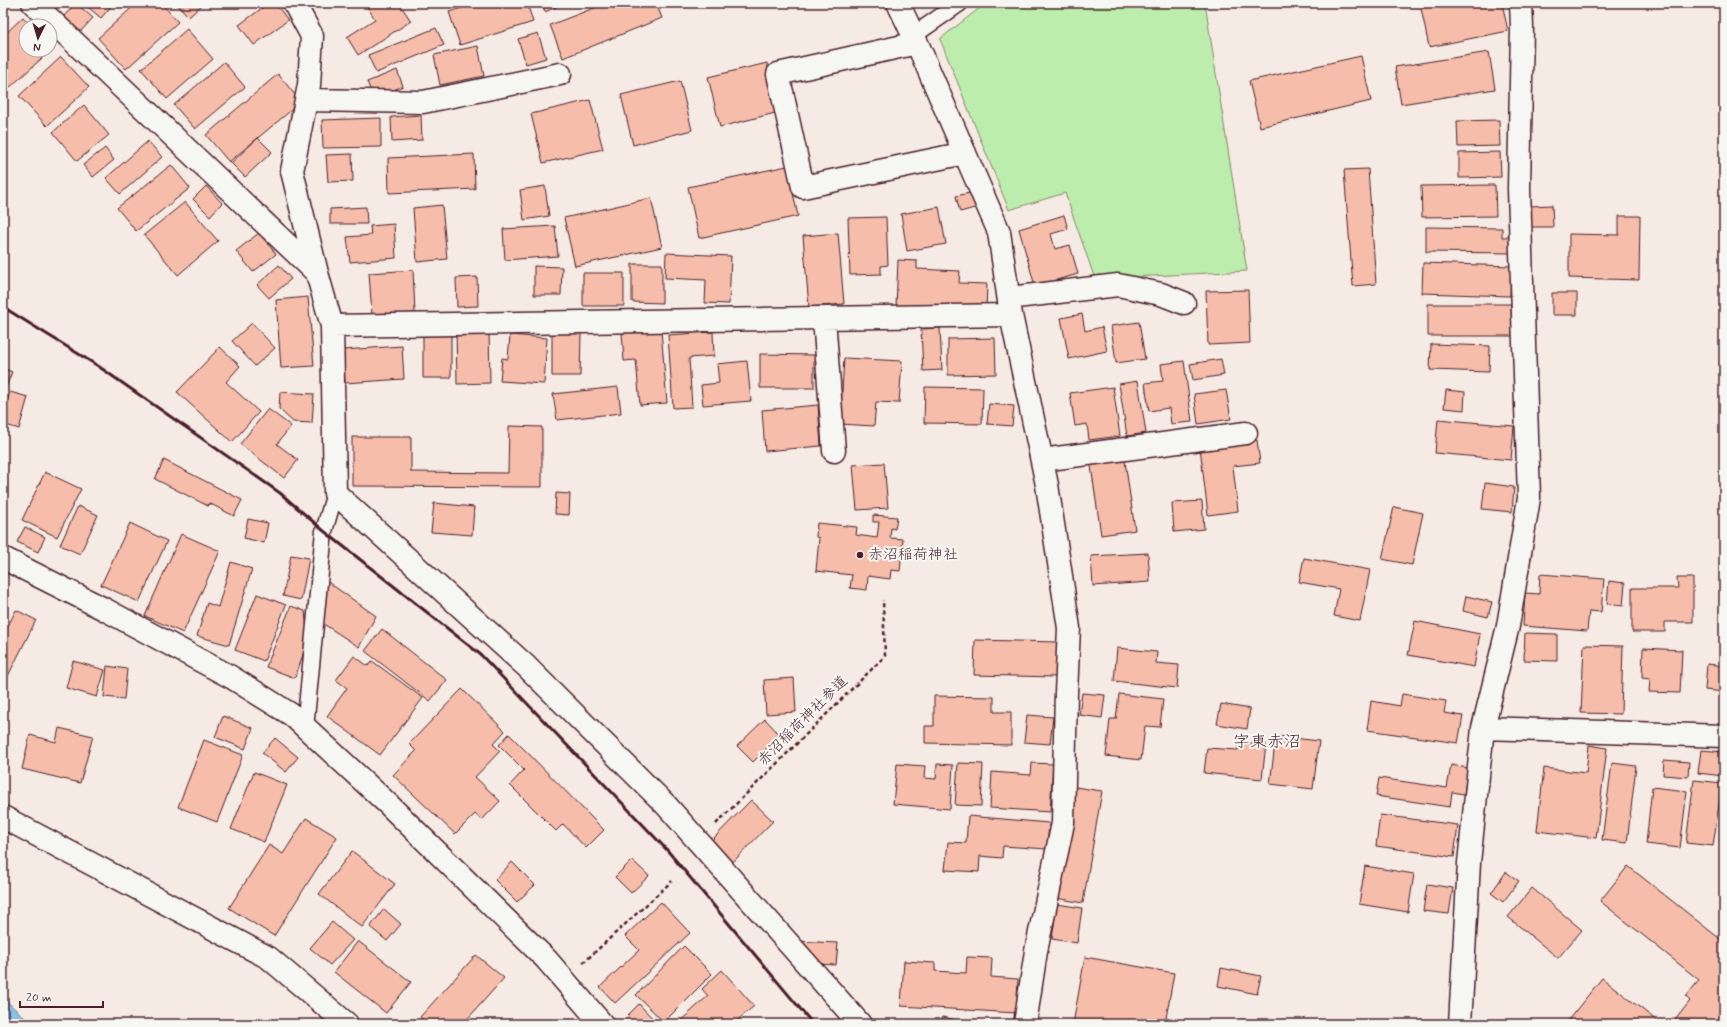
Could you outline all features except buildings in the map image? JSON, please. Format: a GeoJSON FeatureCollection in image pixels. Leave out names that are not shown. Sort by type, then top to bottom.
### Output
{"type":"FeatureCollection","features":[{"type":"Feature","properties":{"kind":"street"},"geometry":{"type":"LineString","coordinates":[[33,3],[317,273]]}},
{"type":"Feature","properties":{"kind":"street"},"geometry":{"type":"LineString","coordinates":[[294,3],[312,36],[309,85],[292,170],[317,273],[332,326],[335,493],[526,666],[666,805],[860,1024]]}},
{"type":"Feature","properties":{"kind":"street"},"geometry":{"type":"LineString","coordinates":[[898,3],[916,39],[999,232],[1010,306],[1048,485],[1070,628],[1066,693],[1064,823],[1036,952],[1026,1024]]}},
{"type":"Feature","properties":{"kind":"street"},"geometry":{"type":"LineString","coordinates":[[1460,1024],[1469,863],[1483,728],[1508,626],[1529,498],[1519,189],[1522,27],[1521,3]]}},
{"type":"Feature","properties":{"kind":"street"},"geometry":{"type":"LineString","coordinates":[[916,39],[778,74],[803,187],[965,153]]}},
{"type":"Feature","properties":{"kind":"street"},"geometry":{"type":"LineString","coordinates":[[306,100],[423,102],[560,74]]}},
{"type":"Feature","properties":{"kind":"street"},"geometry":{"type":"LineString","coordinates":[[332,326],[824,318],[1010,306],[1118,285],[1162,294],[1184,303]]}},
{"type":"Feature","properties":{"kind":"street"},"geometry":{"type":"LineString","coordinates":[[824,318],[834,451]]}},
{"type":"Feature","properties":{"kind":"street"},"geometry":{"type":"LineString","coordinates":[[1042,460],[1246,433]]}},
{"type":"Feature","properties":{"kind":"street"},"geometry":{"type":"LineString","coordinates":[[3,558],[104,609],[231,677],[292,715],[388,804],[546,959],[602,1024]]}},
{"type":"Feature","properties":{"kind":"street"},"geometry":{"type":"LineString","coordinates":[[1483,728],[1724,736]]}},
{"type":"Feature","properties":{"kind":"street"},"geometry":{"type":"LineString","coordinates":[[3,817],[269,958],[347,1024]]}},
{"type":"Feature","properties":{"kind":"lane"},"geometry":{"type":"LineString","coordinates":[[916,39],[960,3]]}},
{"type":"Feature","properties":{"kind":"lane"},"geometry":{"type":"LineString","coordinates":[[305,728],[324,532],[335,493]]}},
{"type":"Feature","properties":{"kind":"path","name":"赤沼稲荷神社参道"},"geometry":{"type":"LineString","coordinates":[[698,842],[885,656],[883,600]]}},
{"type":"Feature","properties":{"kind":"path"},"geometry":{"type":"LineString","coordinates":[[564,980],[672,881]]}},
{"type":"Feature","properties":{"kind":"green space"},"geometry":{"type":"Polygon","coordinates":[[[986,3],[1205,3],[1247,271],[1095,279],[1065,193],[1009,210],[940,39],[986,3]]]}},
{"type":"Feature","properties":{"kind":"water"},"geometry":{"type":"Polygon","coordinates":[[[3,998],[32,1024],[3,1024],[3,998]]]}},
{"type":"Feature","properties":{"kind":"railway"},"geometry":{"type":"LineString","coordinates":[[3,307],[98,366],[280,493],[324,531],[481,655],[667,850],[813,1024]]}},
{"type":"Feature","properties":{"kind":"place","name":"赤沼稲荷神社"},"geometry":{"type":"Point","coordinates":[860,555]}},
{"type":"Feature","properties":{"kind":"district","name":"字東赤沼"},"geometry":{"type":"Point","coordinates":[1267,742]}}]}
